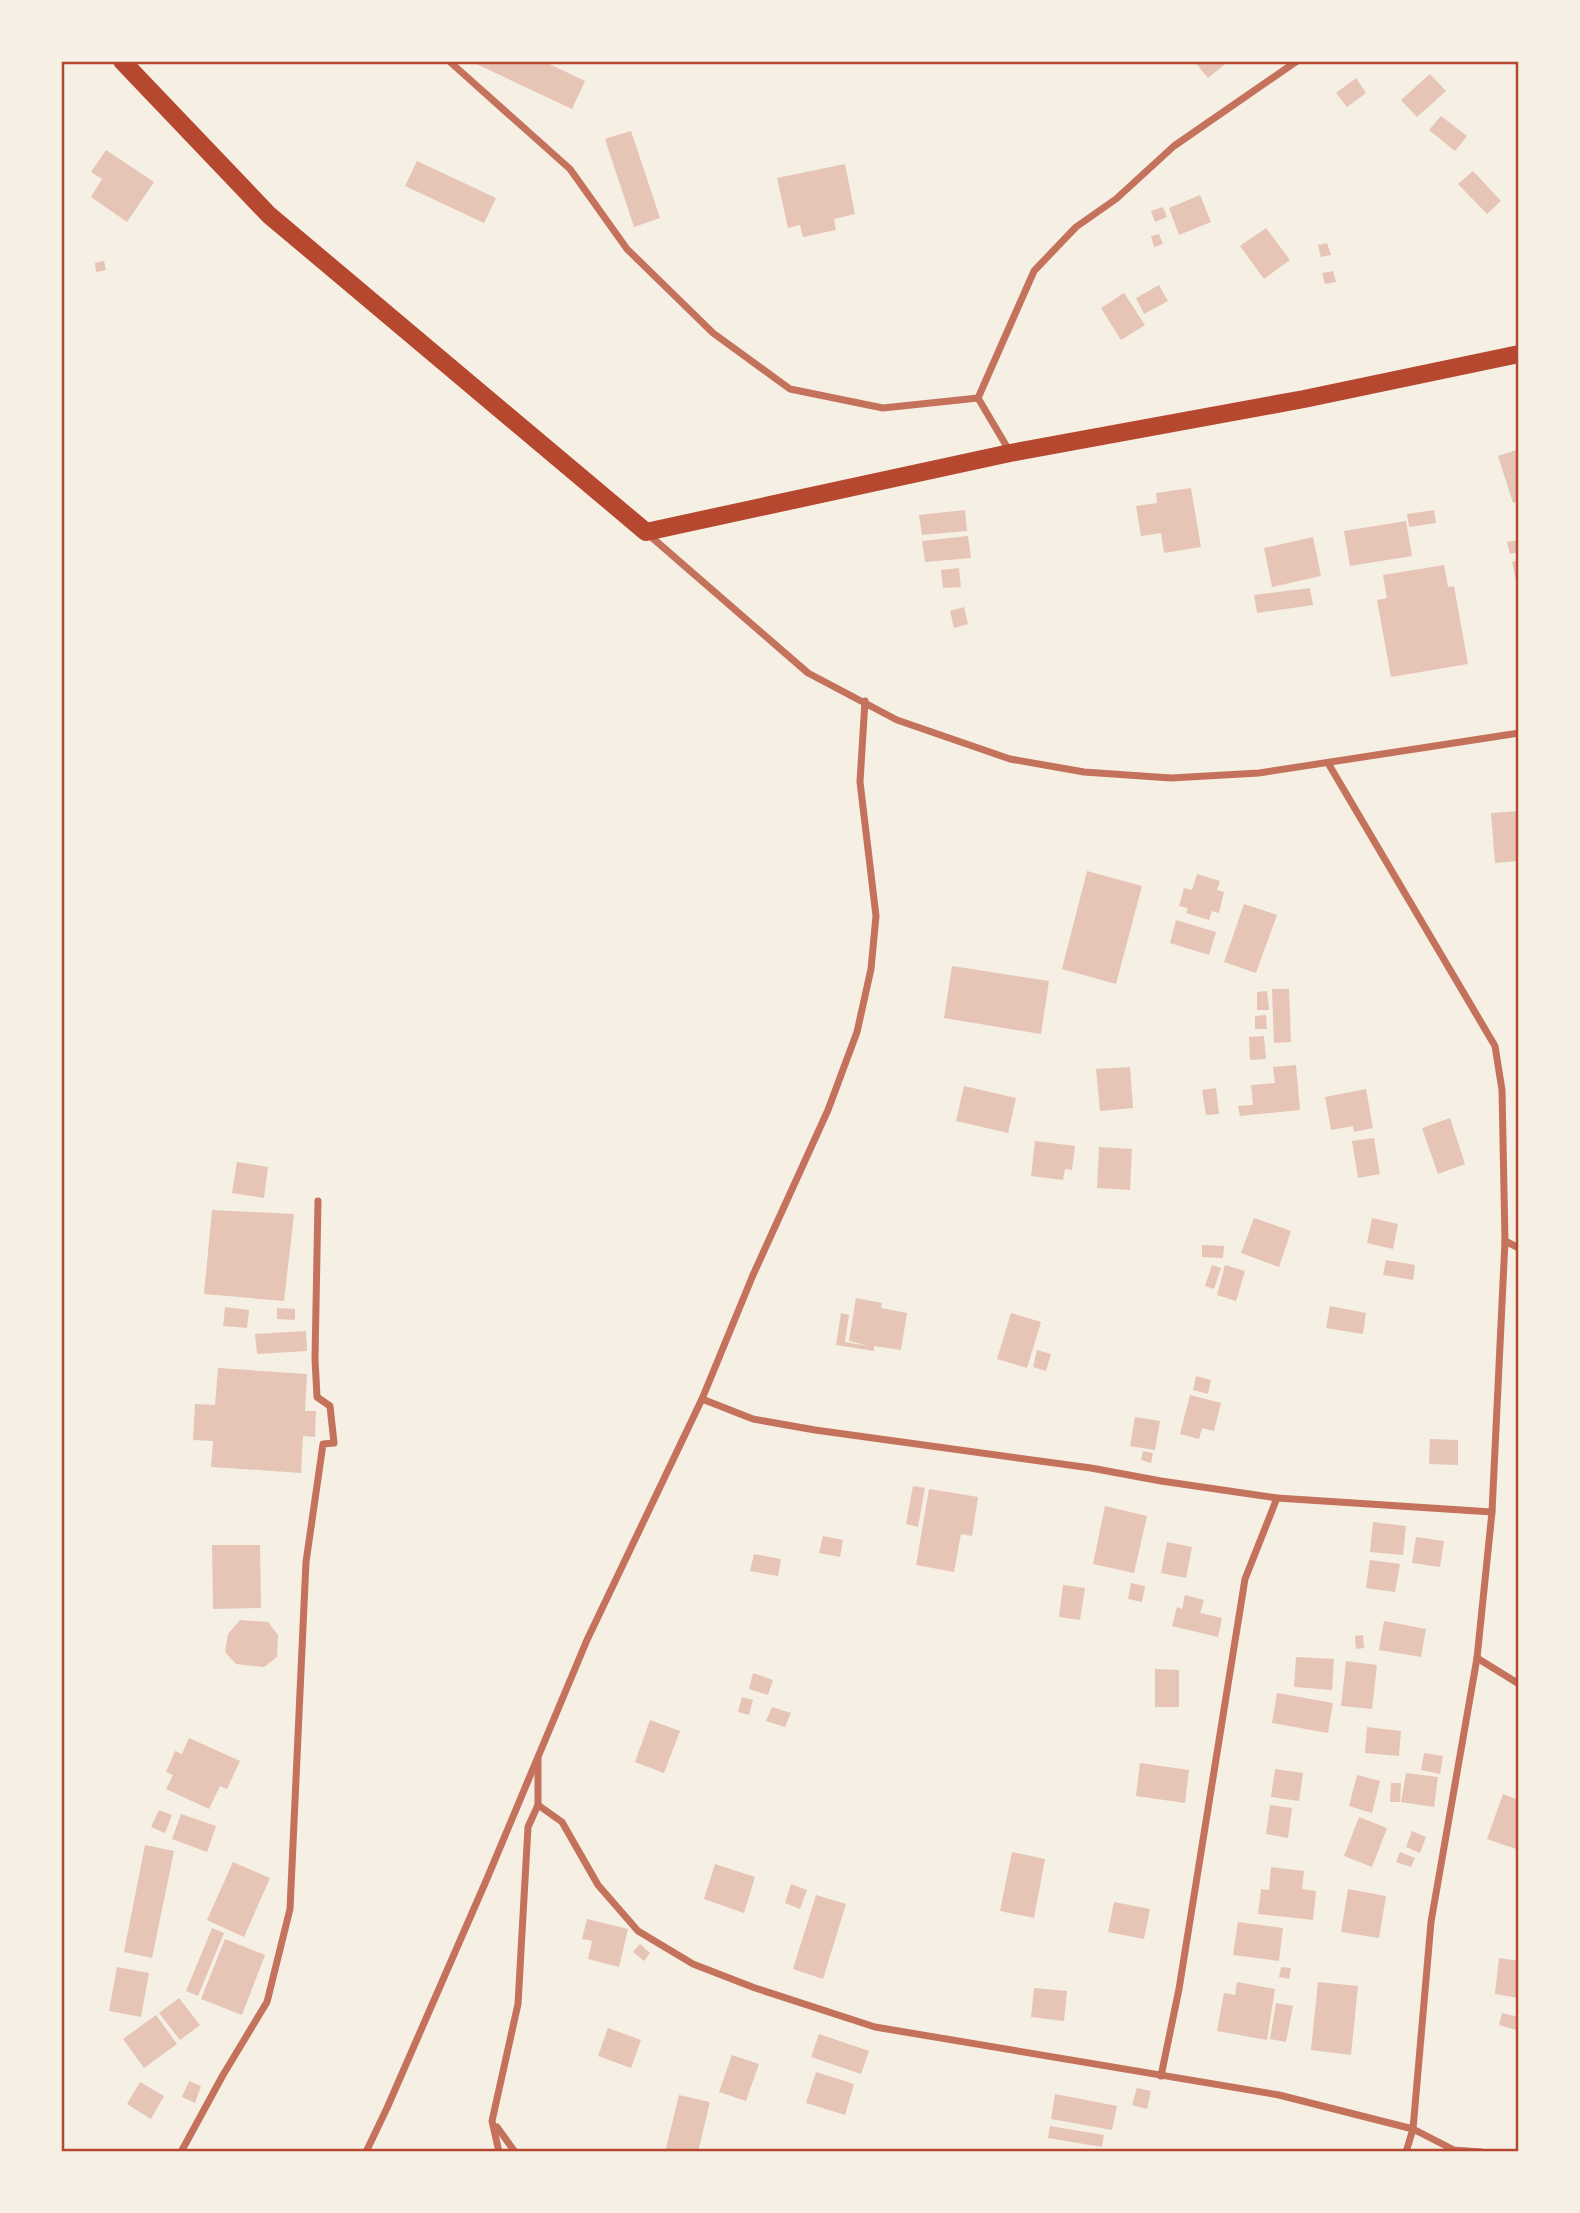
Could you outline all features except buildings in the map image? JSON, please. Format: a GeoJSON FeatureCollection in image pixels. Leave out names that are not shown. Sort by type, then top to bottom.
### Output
{"type":"FeatureCollection","features":[{"type":"Feature","properties":{"kind":"highway"},"geometry":{"type":"LineString","coordinates":[[122,61],[269,215],[646,532],[1010,453],[1304,399],[1519,354]]}},
{"type":"Feature","properties":{"kind":"street"},"geometry":{"type":"LineString","coordinates":[[449,61],[570,169],[627,249],[713,333],[790,388],[883,408],[978,398]]}},
{"type":"Feature","properties":{"kind":"street"},"geometry":{"type":"LineString","coordinates":[[978,398],[1034,271],[1042,262],[1076,227],[1116,199],[1174,146],[1297,61]]}},
{"type":"Feature","properties":{"kind":"street"},"geometry":{"type":"LineString","coordinates":[[978,398],[1010,453]]}},
{"type":"Feature","properties":{"kind":"street"},"geometry":{"type":"LineString","coordinates":[[646,532],[808,673],[897,720],[1010,759],[1084,772],[1171,778],[1259,773],[1519,733]]}},
{"type":"Feature","properties":{"kind":"street"},"geometry":{"type":"LineString","coordinates":[[366,2152],[587,1640],[702,1399],[753,1276],[828,1110],[857,1032],[871,969],[876,916],[860,782],[865,701]]}},
{"type":"Feature","properties":{"kind":"street"},"geometry":{"type":"LineString","coordinates":[[1328,763],[1495,1046],[1502,1090],[1504,1241],[1492,1512],[1477,1658],[1431,1922],[1413,2129],[1406,2152]]}},
{"type":"Feature","properties":{"kind":"street"},"geometry":{"type":"LineString","coordinates":[[181,2152],[267,2002],[290,1909],[306,1562],[323,1444],[334,1443],[330,1406],[317,1397],[315,1359],[318,1201]]}},
{"type":"Feature","properties":{"kind":"street"},"geometry":{"type":"LineString","coordinates":[[1504,1241],[1519,1248]]}},
{"type":"Feature","properties":{"kind":"street"},"geometry":{"type":"LineString","coordinates":[[702,1399],[753,1419],[815,1430],[1091,1468],[1277,1498],[1492,1512]]}},
{"type":"Feature","properties":{"kind":"street"},"geometry":{"type":"LineString","coordinates":[[1161,2076],[1186,1948],[1245,1578],[1277,1498]]}},
{"type":"Feature","properties":{"kind":"street"},"geometry":{"type":"LineString","coordinates":[[1477,1658],[1519,1684]]}},
{"type":"Feature","properties":{"kind":"street"},"geometry":{"type":"LineString","coordinates":[[499,2152],[492,2121],[518,2004],[528,1827],[538,1805],[538,1755]]}},
{"type":"Feature","properties":{"kind":"street"},"geometry":{"type":"LineString","coordinates":[[538,1805],[562,1822],[598,1885],[638,1931],[694,1964],[755,1988],[875,2027],[1279,2095],[1413,2129],[1454,2150],[1481,2152]]}},
{"type":"Feature","properties":{"kind":"street"},"geometry":{"type":"LineString","coordinates":[[492,2121],[514,2152]]}}]}
